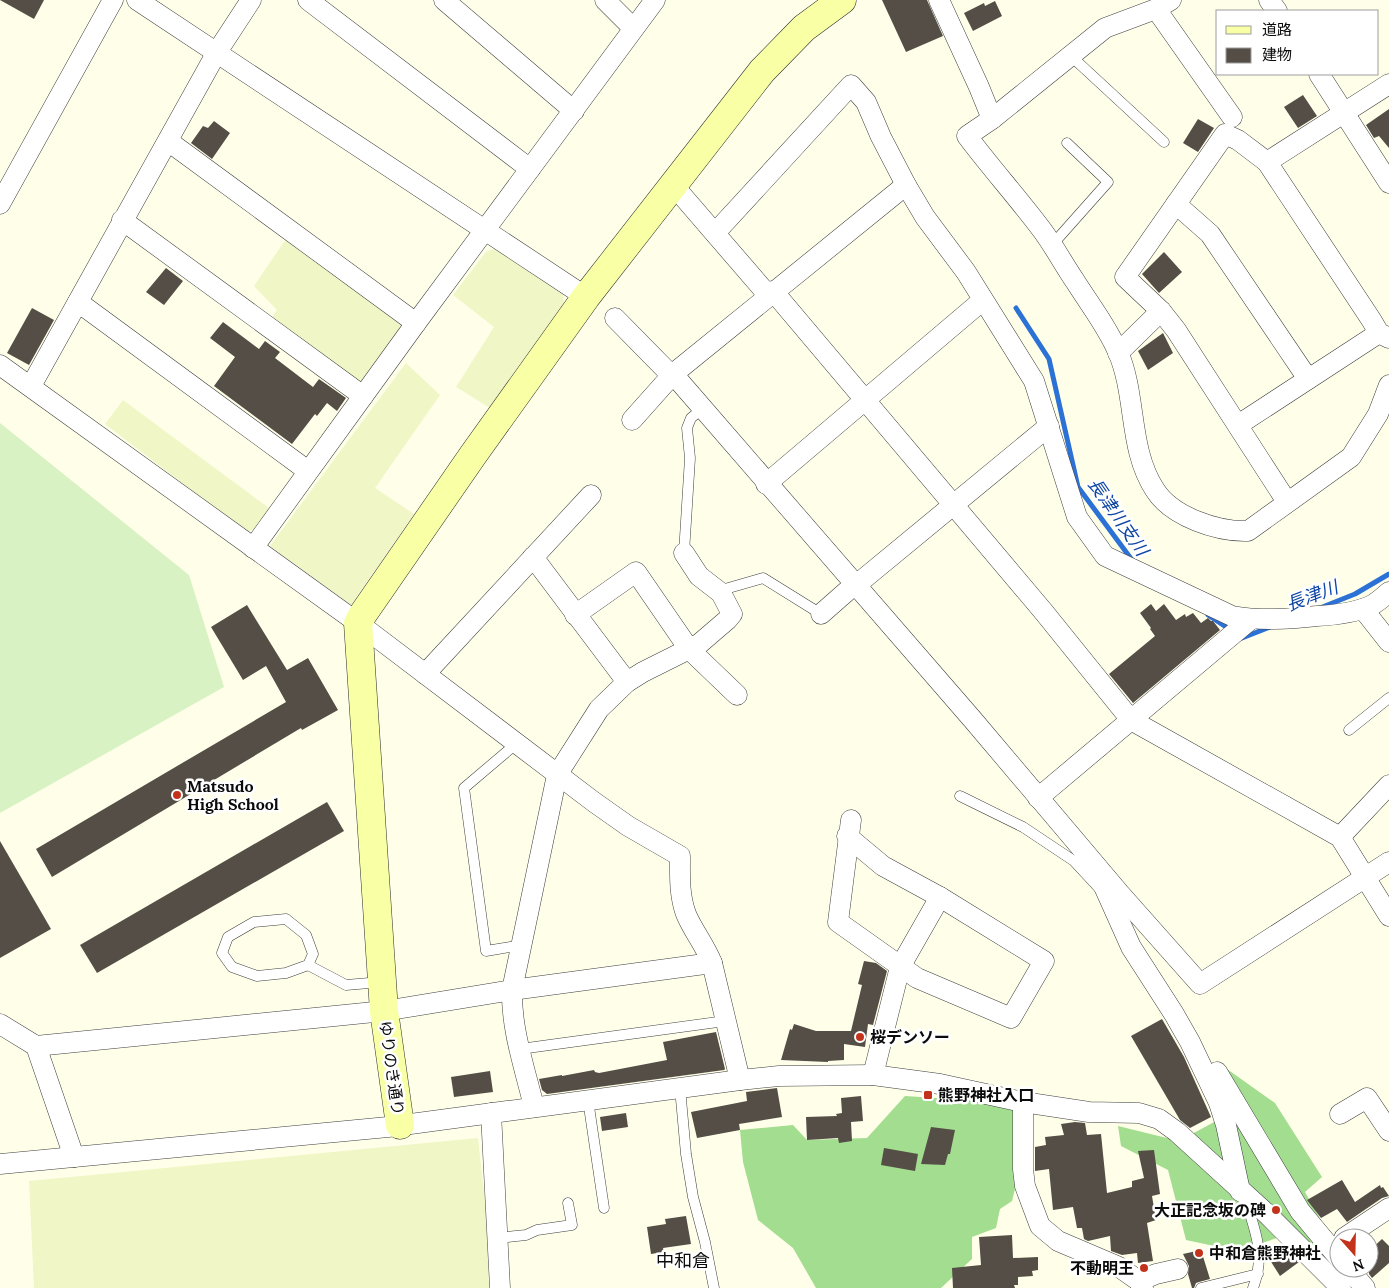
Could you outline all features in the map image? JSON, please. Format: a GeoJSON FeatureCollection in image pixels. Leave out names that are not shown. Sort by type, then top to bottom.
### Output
{"type":"FeatureCollection","features":[{"type":"Feature","properties":{"kind":"street"},"geometry":{"type":"LineString","coordinates":[[0,204],[113,0]]}},
{"type":"Feature","properties":{"kind":"street"},"geometry":{"type":"LineString","coordinates":[[138,0],[586,297]]}},
{"type":"Feature","properties":{"kind":"street"},"geometry":{"type":"LineString","coordinates":[[31,386],[217,52],[251,0]]}},
{"type":"Feature","properties":{"kind":"street"},"geometry":{"type":"LineString","coordinates":[[308,0],[530,169]]}},
{"type":"Feature","properties":{"kind":"street"},"geometry":{"type":"LineString","coordinates":[[444,0],[574,111]]}},
{"type":"Feature","properties":{"kind":"street"},"geometry":{"type":"LineString","coordinates":[[605,0],[633,28]]}},
{"type":"Feature","properties":{"kind":"street"},"geometry":{"type":"LineString","coordinates":[[253,548],[416,323],[486,231],[655,0]]}},
{"type":"Feature","properties":{"kind":"street"},"geometry":{"type":"LineString","coordinates":[[358,623],[473,455],[586,297],[762,71],[804,28],[842,0]]}},
{"type":"Feature","properties":{"kind":"street"},"geometry":{"type":"LineString","coordinates":[[939,0],[980,87],[992,119]]}},
{"type":"Feature","properties":{"kind":"street"},"geometry":{"type":"LineString","coordinates":[[1232,117],[1164,4],[1105,28],[992,119],[966,136],[1052,245],[1102,320],[1123,367],[1139,454],[1146,474],[1164,501],[1182,514],[1233,531],[1248,531],[1351,457],[1378,414],[1389,385]]}},
{"type":"Feature","properties":{"kind":"street"},"geometry":{"type":"LineString","coordinates":[[1320,75],[1389,182]]}},
{"type":"Feature","properties":{"kind":"street"},"geometry":{"type":"LineString","coordinates":[[1267,162],[1389,84]]}},
{"type":"Feature","properties":{"kind":"street"},"geometry":{"type":"LineString","coordinates":[[715,233],[851,85],[866,102],[881,137],[906,185],[926,217],[966,272],[1034,380],[1077,516],[1106,556],[1232,616],[1251,620],[1281,620],[1337,615],[1373,605],[1389,592]]}},
{"type":"Feature","properties":{"kind":"street"},"geometry":{"type":"LineString","coordinates":[[1238,425],[1308,379],[1384,336],[1372,321],[1267,162],[1238,140],[1225,134],[1125,277],[1161,311],[1176,330],[1287,502]]}},
{"type":"Feature","properties":{"kind":"street"},"geometry":{"type":"LineString","coordinates":[[168,141],[416,323]]}},
{"type":"Feature","properties":{"kind":"street"},"geometry":{"type":"LineString","coordinates":[[632,420],[672,375],[906,185]]}},
{"type":"Feature","properties":{"kind":"street"},"geometry":{"type":"LineString","coordinates":[[674,186],[865,400],[1043,611],[1130,720],[1340,837],[1389,916]]}},
{"type":"Feature","properties":{"kind":"street"},"geometry":{"type":"LineString","coordinates":[[1176,204],[1210,234],[1308,379]]}},
{"type":"Feature","properties":{"kind":"street"},"geometry":{"type":"LineString","coordinates":[[122,220],[364,396]]}},
{"type":"Feature","properties":{"kind":"street"},"geometry":{"type":"LineString","coordinates":[[766,484],[982,300]]}},
{"type":"Feature","properties":{"kind":"street"},"geometry":{"type":"LineString","coordinates":[[78,302],[308,471]]}},
{"type":"Feature","properties":{"kind":"street"},"geometry":{"type":"LineString","coordinates":[[1118,353],[1161,311]]}},
{"type":"Feature","properties":{"kind":"street"},"geometry":{"type":"LineString","coordinates":[[615,318],[672,375],[719,426],[766,484],[973,720],[1093,862],[1200,984],[1389,862]]}},
{"type":"Feature","properties":{"kind":"street"},"geometry":{"type":"LineString","coordinates":[[0,365],[358,623],[557,775],[628,826],[680,856],[680,891],[687,915],[707,949],[712,963],[740,1080]]}},
{"type":"Feature","properties":{"kind":"street"},"geometry":{"type":"LineString","coordinates":[[821,614],[1049,426]]}},
{"type":"Feature","properties":{"kind":"street"},"geometry":{"type":"LineString","coordinates":[[425,674],[591,495]]}},
{"type":"Feature","properties":{"kind":"street"},"geometry":{"type":"LineString","coordinates":[[534,1107],[520,1049],[512,1005],[512,990],[557,775],[599,709],[627,682],[706,638],[732,614],[721,593],[699,576],[684,553]]}},
{"type":"Feature","properties":{"kind":"street"},"geometry":{"type":"LineString","coordinates":[[533,557],[627,682]]}},
{"type":"Feature","properties":{"kind":"street"},"geometry":{"type":"LineString","coordinates":[[575,615],[636,572],[689,649],[737,695]]}},
{"type":"Feature","properties":{"kind":"street"},"geometry":{"type":"LineString","coordinates":[[1362,609],[1389,642]]}},
{"type":"Feature","properties":{"kind":"street"},"geometry":{"type":"LineString","coordinates":[[1038,798],[1251,620]]}},
{"type":"Feature","properties":{"kind":"street","name":"ゆりのき通り"},"geometry":{"type":"LineString","coordinates":[[358,623],[384,1011],[400,1125]]}},
{"type":"Feature","properties":{"kind":"street"},"geometry":{"type":"LineString","coordinates":[[1340,837],[1389,786]]}},
{"type":"Feature","properties":{"kind":"street"},"geometry":{"type":"LineString","coordinates":[[849,828],[883,866],[940,897],[1044,961],[1010,1018],[917,978],[838,922],[849,828]]}},
{"type":"Feature","properties":{"kind":"street"},"geometry":{"type":"LineString","coordinates":[[1093,862],[1131,947],[1179,1023],[1219,1103],[1242,1193]]}},
{"type":"Feature","properties":{"kind":"street"},"geometry":{"type":"LineString","coordinates":[[873,1075],[900,967],[940,897]]}},
{"type":"Feature","properties":{"kind":"street"},"geometry":{"type":"LineString","coordinates":[[0,1024],[36,1046],[384,1011],[512,990],[712,963]]}},
{"type":"Feature","properties":{"kind":"street"},"geometry":{"type":"LineString","coordinates":[[1179,1023],[1202,1049],[1300,1211],[1329,1238]]}},
{"type":"Feature","properties":{"kind":"street"},"geometry":{"type":"LineString","coordinates":[[36,1046],[74,1157]]}},
{"type":"Feature","properties":{"kind":"street"},"geometry":{"type":"LineString","coordinates":[[0,1164],[400,1125],[779,1076],[873,1075],[940,1084],[1023,1102],[1089,1112],[1139,1113],[1159,1119],[1266,1213],[1341,1288]]}},
{"type":"Feature","properties":{"kind":"street"},"geometry":{"type":"LineString","coordinates":[[1340,1114],[1367,1098],[1389,1131]]}},
{"type":"Feature","properties":{"kind":"street"},"geometry":{"type":"LineString","coordinates":[[1023,1102],[1023,1168],[1025,1186],[1040,1226],[1058,1241],[1119,1267],[1141,1285],[1156,1274],[1178,1269]]}},
{"type":"Feature","properties":{"kind":"street"},"geometry":{"type":"LineString","coordinates":[[491,1113],[500,1288]]}},
{"type":"Feature","properties":{"kind":"street"},"geometry":{"type":"LineString","coordinates":[[1362,1228],[1389,1208]]}},
{"type":"Feature","properties":{"kind":"street"},"geometry":{"type":"LineString","coordinates":[[1356,1278],[1365,1288]]}},
{"type":"Feature","properties":{"kind":"lane"},"geometry":{"type":"LineString","coordinates":[[1071,56],[1164,142]]}},
{"type":"Feature","properties":{"kind":"lane"},"geometry":{"type":"LineString","coordinates":[[1052,245],[1108,182],[1067,143]]}},
{"type":"Feature","properties":{"kind":"lane"},"geometry":{"type":"LineString","coordinates":[[684,553],[690,458],[687,428],[691,418],[702,409]]}},
{"type":"Feature","properties":{"kind":"lane"},"geometry":{"type":"LineString","coordinates":[[718,591],[763,578],[821,614]]}},
{"type":"Feature","properties":{"kind":"lane"},"geometry":{"type":"LineString","coordinates":[[1348,730],[1389,698]]}},
{"type":"Feature","properties":{"kind":"lane"},"geometry":{"type":"LineString","coordinates":[[517,743],[464,788],[486,951],[522,945]]}},
{"type":"Feature","properties":{"kind":"lane"},"geometry":{"type":"LineString","coordinates":[[960,796],[1023,826],[1067,856],[1109,898]]}},
{"type":"Feature","properties":{"kind":"lane"},"geometry":{"type":"LineString","coordinates":[[308,965],[313,954],[306,935],[286,919],[254,922],[228,937],[222,953],[232,967],[256,976],[286,973],[308,965],[346,985],[382,982]]}},
{"type":"Feature","properties":{"kind":"lane"},"geometry":{"type":"LineString","coordinates":[[520,1049],[725,1021]]}},
{"type":"Feature","properties":{"kind":"lane"},"geometry":{"type":"LineString","coordinates":[[680,1088],[687,1163],[693,1197],[706,1242],[714,1288]]}},
{"type":"Feature","properties":{"kind":"lane"},"geometry":{"type":"LineString","coordinates":[[588,1100],[604,1208]]}},
{"type":"Feature","properties":{"kind":"lane"},"geometry":{"type":"LineString","coordinates":[[1242,1193],[1259,1242],[1260,1262],[1258,1274],[1252,1288]]}},
{"type":"Feature","properties":{"kind":"lane"},"geometry":{"type":"LineString","coordinates":[[498,1238],[526,1235],[537,1230],[572,1225],[568,1203]]}},
{"type":"Feature","properties":{"kind":"lane"},"geometry":{"type":"LineString","coordinates":[[1201,1288],[1258,1274]]}},
{"type":"Feature","properties":{"kind":"green space"},"geometry":{"type":"Polygon","coordinates":[[[286,239],[402,324],[403,334],[370,382],[358,383],[272,318],[277,310],[254,286],[286,239]]]}},
{"type":"Feature","properties":{"kind":"green space"},"geometry":{"type":"Polygon","coordinates":[[[498,247],[563,294],[564,304],[490,408],[456,387],[494,327],[453,295],[486,252],[498,247]]]}},
{"type":"Feature","properties":{"kind":"green space"},"geometry":{"type":"Polygon","coordinates":[[[406,363],[440,395],[375,488],[414,514],[351,605],[270,546],[406,363]]]}},
{"type":"Feature","properties":{"kind":"green space"},"geometry":{"type":"Polygon","coordinates":[[[123,400],[269,508],[255,529],[246,532],[105,424],[123,400]]]}},
{"type":"Feature","properties":{"kind":"green space"},"geometry":{"type":"Polygon","coordinates":[[[0,423],[189,575],[224,687],[0,813],[0,423]]]}},
{"type":"Feature","properties":{"kind":"green space"},"geometry":{"type":"Polygon","coordinates":[[[1227,1069],[1275,1103],[1322,1177],[1305,1192],[1329,1234],[1329,1262],[1298,1231],[1238,1251],[1186,1240],[1168,1170],[1121,1146],[1118,1126],[1179,1141],[1229,1114],[1215,1070],[1227,1069]]]}},
{"type":"Feature","properties":{"kind":"green space"},"geometry":{"type":"Polygon","coordinates":[[[905,1096],[997,1102],[1017,1111],[1017,1181],[1012,1201],[1000,1209],[996,1228],[972,1237],[972,1259],[941,1288],[816,1288],[793,1248],[758,1220],[743,1162],[740,1130],[793,1125],[807,1140],[867,1138],[905,1096]]]}},
{"type":"Feature","properties":{"kind":"green space"},"geometry":{"type":"Polygon","coordinates":[[[478,1138],[486,1210],[489,1288],[34,1288],[29,1181],[478,1138]]]}},
{"type":"Feature","properties":{"kind":"building"},"geometry":{"type":"Polygon","coordinates":[[[0,0],[44,0],[34,19],[0,0]]]}},
{"type":"Feature","properties":{"kind":"building"},"geometry":{"type":"Polygon","coordinates":[[[882,0],[927,0],[943,36],[906,52],[882,0]]]}},
{"type":"Feature","properties":{"kind":"building"},"geometry":{"type":"Polygon","coordinates":[[[995,1],[1002,16],[973,31],[964,13],[984,3],[985,6],[995,1]]]}},
{"type":"Feature","properties":{"kind":"building"},"geometry":{"type":"Polygon","coordinates":[[[1303,95],[1317,116],[1298,128],[1284,107],[1303,95]]]}},
{"type":"Feature","properties":{"kind":"building"},"geometry":{"type":"Polygon","coordinates":[[[1389,109],[1389,148],[1379,136],[1374,138],[1366,125],[1389,109]]]}},
{"type":"Feature","properties":{"kind":"building"},"geometry":{"type":"Polygon","coordinates":[[[1198,119],[1214,128],[1198,152],[1183,143],[1198,119]]]}},
{"type":"Feature","properties":{"kind":"building"},"geometry":{"type":"Polygon","coordinates":[[[214,121],[230,133],[212,159],[191,143],[203,126],[208,128],[214,121]]]}},
{"type":"Feature","properties":{"kind":"building"},"geometry":{"type":"Polygon","coordinates":[[[1164,252],[1182,272],[1159,293],[1142,274],[1164,252]]]}},
{"type":"Feature","properties":{"kind":"building"},"geometry":{"type":"Polygon","coordinates":[[[166,268],[183,281],[164,305],[146,292],[166,268]]]}},
{"type":"Feature","properties":{"kind":"building"},"geometry":{"type":"Polygon","coordinates":[[[32,308],[54,320],[29,365],[7,353],[32,308]]]}},
{"type":"Feature","properties":{"kind":"building"},"geometry":{"type":"Polygon","coordinates":[[[223,322],[259,349],[265,341],[280,352],[275,358],[313,387],[319,379],[346,398],[337,411],[327,403],[317,416],[315,414],[292,444],[214,386],[235,357],[210,338],[223,322]]]}},
{"type":"Feature","properties":{"kind":"building"},"geometry":{"type":"Polygon","coordinates":[[[1163,333],[1173,353],[1148,370],[1138,351],[1163,333]]]}},
{"type":"Feature","properties":{"kind":"building"},"geometry":{"type":"Polygon","coordinates":[[[1151,604],[1156,611],[1164,604],[1176,620],[1185,614],[1186,617],[1193,613],[1201,623],[1208,618],[1220,630],[1133,703],[1109,674],[1155,636],[1140,613],[1151,604]]]}},
{"type":"Feature","properties":{"kind":"building"},"geometry":{"type":"Polygon","coordinates":[[[247,605],[287,670],[308,658],[338,710],[302,730],[301,728],[52,877],[36,849],[286,702],[266,666],[243,680],[211,627],[247,605]]]}},
{"type":"Feature","properties":{"kind":"building"},"geometry":{"type":"Polygon","coordinates":[[[327,802],[344,831],[97,973],[80,945],[327,802]]]}},
{"type":"Feature","properties":{"kind":"building"},"geometry":{"type":"Polygon","coordinates":[[[0,841],[51,929],[0,958],[0,841]]]}},
{"type":"Feature","properties":{"kind":"building"},"geometry":{"type":"Polygon","coordinates":[[[864,961],[876,963],[887,971],[873,1025],[868,1024],[865,1047],[844,1044],[844,1060],[828,1062],[781,1060],[790,1029],[792,1030],[794,1024],[816,1031],[851,1031],[862,985],[858,984],[864,961]]]}},
{"type":"Feature","properties":{"kind":"building"},"geometry":{"type":"Polygon","coordinates":[[[1162,1019],[1184,1057],[1211,1117],[1190,1128],[1180,1120],[1131,1036],[1162,1019]]]}},
{"type":"Feature","properties":{"kind":"building"},"geometry":{"type":"Polygon","coordinates":[[[716,1032],[724,1070],[547,1094],[542,1090],[539,1079],[594,1070],[599,1073],[667,1060],[663,1042],[716,1032]]]}},
{"type":"Feature","properties":{"kind":"building"},"geometry":{"type":"Polygon","coordinates":[[[490,1071],[493,1092],[454,1097],[451,1077],[490,1071]]]}},
{"type":"Feature","properties":{"kind":"building"},"geometry":{"type":"Polygon","coordinates":[[[777,1088],[782,1117],[739,1124],[740,1130],[697,1138],[691,1112],[747,1101],[746,1092],[777,1088]]]}},
{"type":"Feature","properties":{"kind":"building"},"geometry":{"type":"Polygon","coordinates":[[[861,1096],[863,1121],[851,1122],[852,1141],[839,1143],[838,1138],[807,1140],[806,1117],[837,1116],[836,1114],[842,1113],[841,1098],[861,1096]]]}},
{"type":"Feature","properties":{"kind":"building"},"geometry":{"type":"Polygon","coordinates":[[[626,1113],[628,1127],[602,1131],[600,1117],[626,1113]]]}},
{"type":"Feature","properties":{"kind":"building"},"geometry":{"type":"Polygon","coordinates":[[[1085,1123],[1087,1135],[1101,1134],[1107,1193],[1132,1187],[1132,1181],[1144,1178],[1138,1151],[1154,1150],[1160,1194],[1152,1196],[1156,1220],[1147,1223],[1153,1261],[1138,1263],[1137,1253],[1122,1255],[1111,1251],[1110,1236],[1088,1241],[1084,1239],[1082,1228],[1077,1228],[1073,1207],[1053,1210],[1049,1169],[1035,1171],[1035,1147],[1046,1145],[1045,1137],[1064,1135],[1061,1124],[1085,1123]]]}},
{"type":"Feature","properties":{"kind":"building"},"geometry":{"type":"Polygon","coordinates":[[[931,1127],[955,1130],[950,1154],[948,1154],[945,1165],[921,1164],[931,1127]]]}},
{"type":"Feature","properties":{"kind":"building"},"geometry":{"type":"Polygon","coordinates":[[[884,1148],[918,1154],[915,1171],[881,1165],[884,1148]]]}},
{"type":"Feature","properties":{"kind":"building"},"geometry":{"type":"Polygon","coordinates":[[[1342,1180],[1355,1202],[1380,1185],[1389,1196],[1382,1198],[1347,1222],[1337,1209],[1321,1218],[1307,1200],[1342,1180]]]}},
{"type":"Feature","properties":{"kind":"building"},"geometry":{"type":"Polygon","coordinates":[[[686,1216],[691,1244],[663,1248],[664,1252],[651,1254],[647,1227],[666,1224],[665,1219],[686,1216]]]}},
{"type":"Feature","properties":{"kind":"building"},"geometry":{"type":"Polygon","coordinates":[[[1012,1235],[1013,1258],[1038,1257],[1038,1270],[1032,1271],[1033,1276],[1018,1277],[1018,1285],[1014,1285],[1015,1288],[953,1288],[952,1268],[981,1265],[979,1237],[1012,1235]]]}},
{"type":"Feature","properties":{"kind":"building"},"geometry":{"type":"Polygon","coordinates":[[[1382,1239],[1389,1246],[1389,1263],[1379,1272],[1379,1242],[1382,1239]]]}},
{"type":"Feature","properties":{"kind":"building"},"geometry":{"type":"Polygon","coordinates":[[[1281,1245],[1299,1262],[1280,1276],[1268,1257],[1276,1252],[1275,1249],[1281,1245]]]}},
{"type":"Feature","properties":{"kind":"building"},"geometry":{"type":"Polygon","coordinates":[[[1201,1250],[1210,1279],[1196,1283],[1194,1288],[1192,1288],[1188,1274],[1189,1266],[1183,1254],[1201,1250]]]}},
{"type":"Feature","properties":{"kind":"waterway","name":"長津川支川"},"geometry":{"type":"LineString","coordinates":[[1016,308],[1049,359],[1078,487],[1132,560]]}},
{"type":"Feature","properties":{"kind":"waterway","name":"長津川"},"geometry":{"type":"LineString","coordinates":[[1320,608],[1355,594],[1389,574]]}},
{"type":"Feature","properties":{"kind":"waterway","name":"長津川支川"},"geometry":{"type":"LineString","coordinates":[[1208,615],[1232,631]]}},
{"type":"Feature","properties":{"kind":"waterway","name":"長津川"},"geometry":{"type":"LineString","coordinates":[[1241,637],[1270,627]]}},
{"type":"Feature","properties":{"kind":"place","name":"Matsudo High School"},"geometry":{"type":"Point","coordinates":[177,795]}},
{"type":"Feature","properties":{"kind":"place","name":"桜デンソー"},"geometry":{"type":"Point","coordinates":[860,1037]}},
{"type":"Feature","properties":{"kind":"place","name":"熊野神社入口"},"geometry":{"type":"Point","coordinates":[928,1095]}},
{"type":"Feature","properties":{"kind":"place","name":"大正記念坂の碑"},"geometry":{"type":"Point","coordinates":[1276,1210]}},
{"type":"Feature","properties":{"kind":"place","name":"中和倉熊野神社"},"geometry":{"type":"Point","coordinates":[1199,1253]}},
{"type":"Feature","properties":{"kind":"place","name":"不動明王"},"geometry":{"type":"Point","coordinates":[1144,1268]}},
{"type":"Feature","properties":{"kind":"district","name":"中和倉"},"geometry":{"type":"Point","coordinates":[683,1261]}}]}
